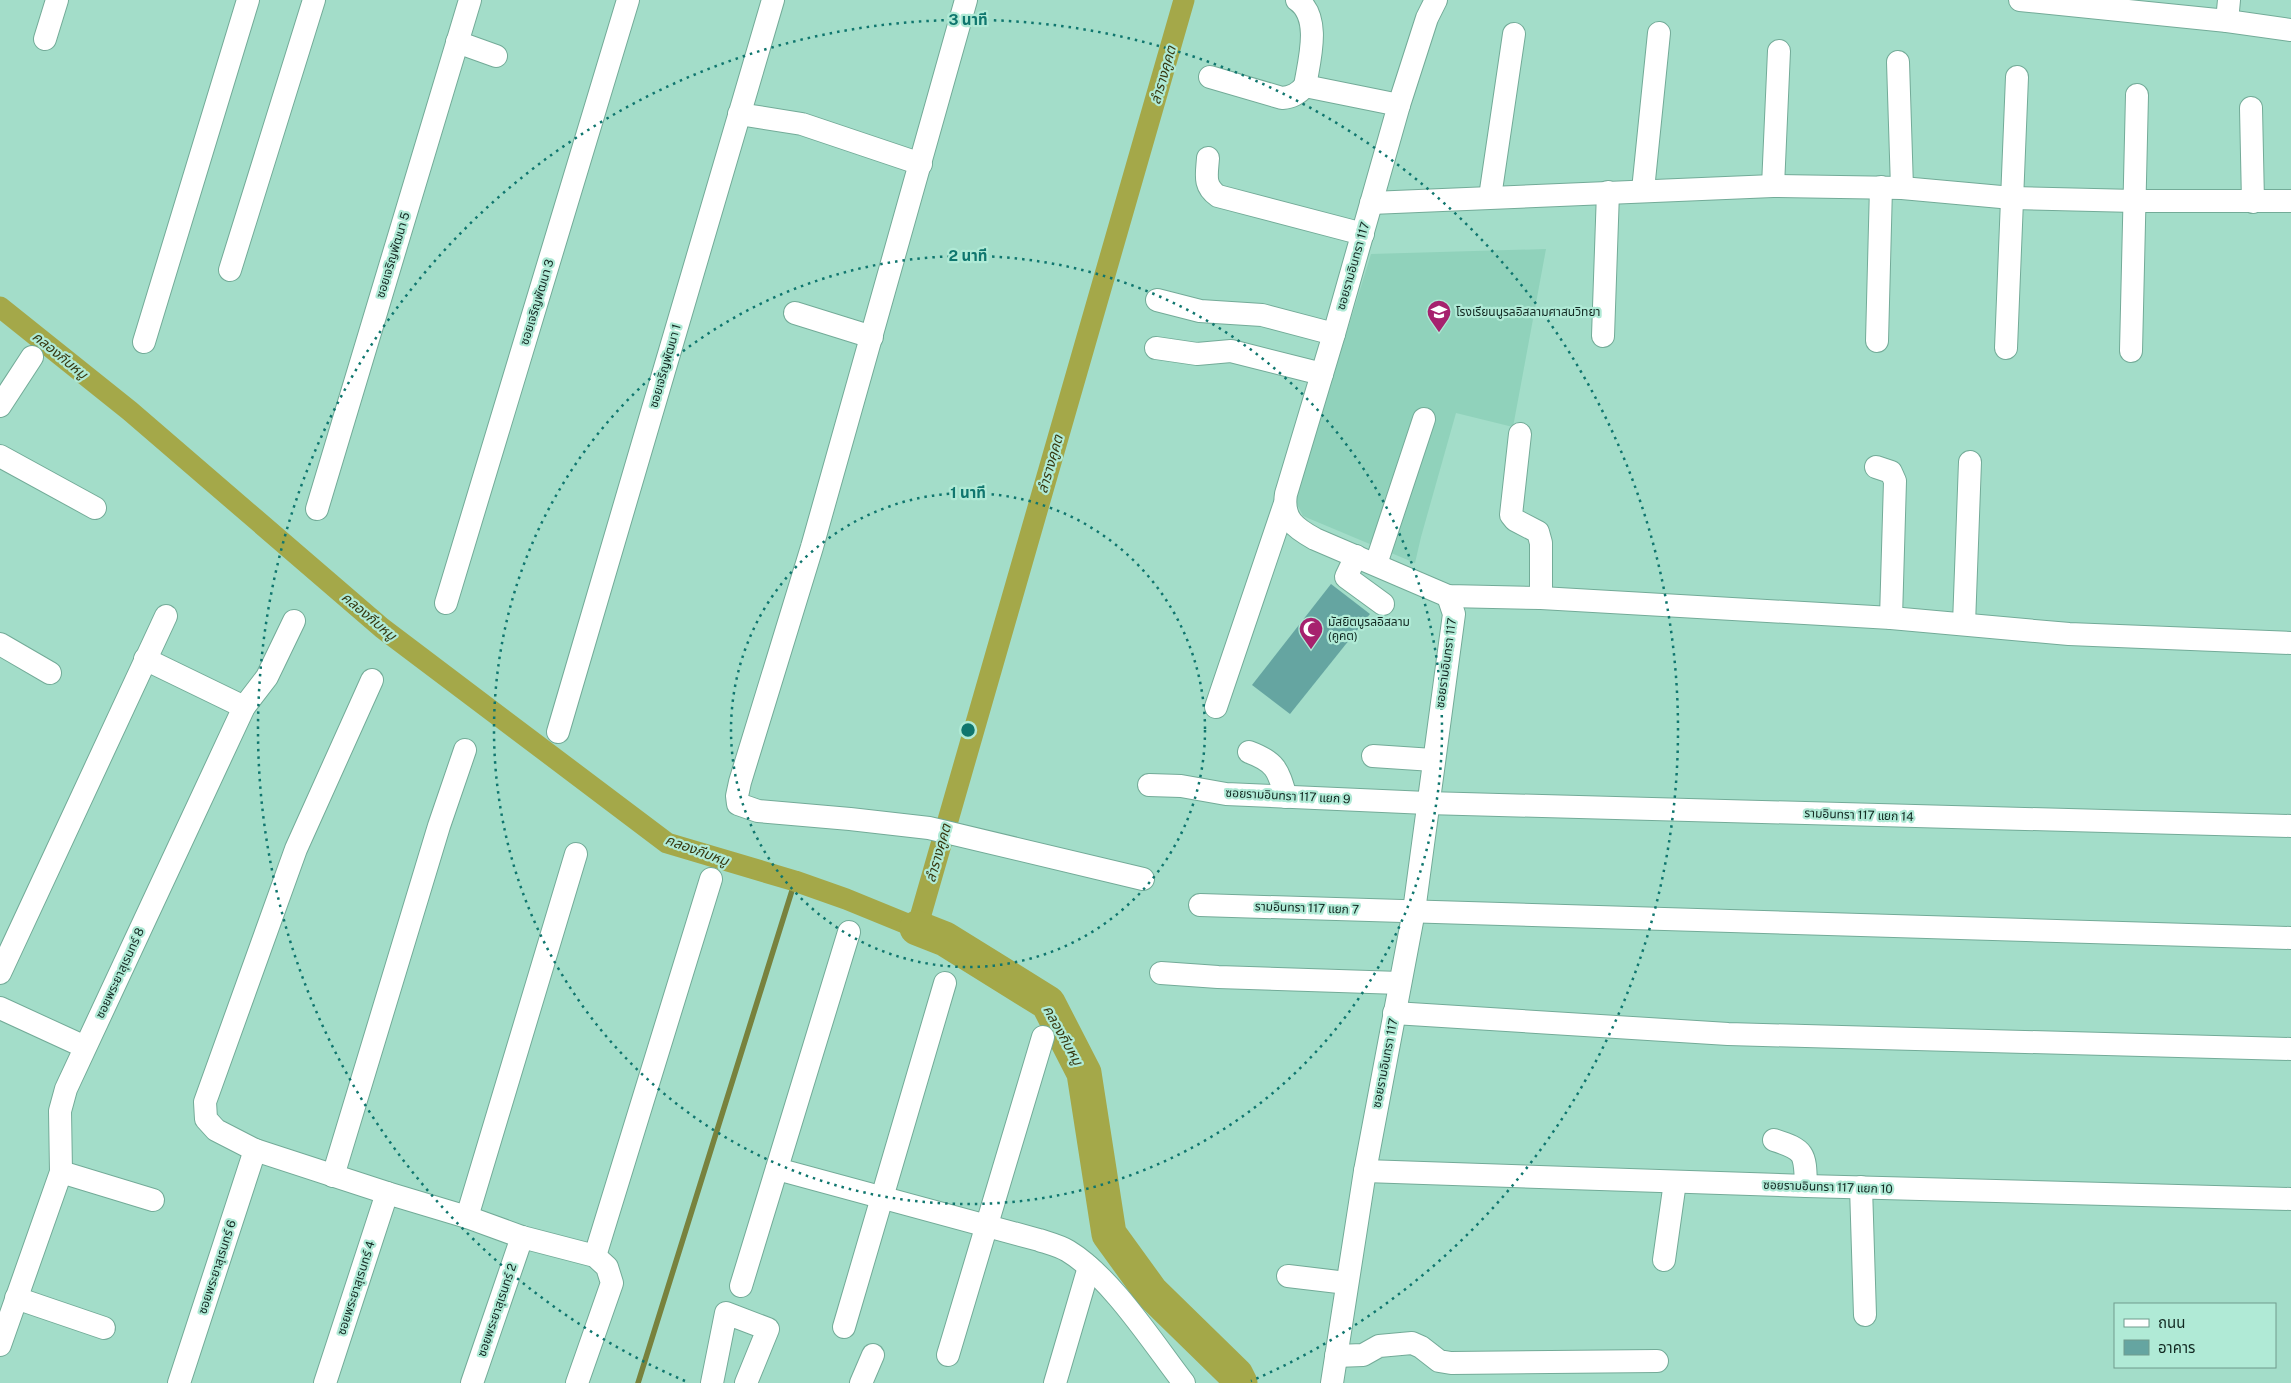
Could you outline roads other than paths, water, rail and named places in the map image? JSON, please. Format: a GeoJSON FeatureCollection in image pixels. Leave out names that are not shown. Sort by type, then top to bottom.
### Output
{"type":"FeatureCollection","features":[{"type":"Feature","properties":{"kind":"street"},"geometry":{"type":"LineString","coordinates":[[45,39],[57,0]]}},
{"type":"Feature","properties":{"kind":"street"},"geometry":{"type":"LineString","coordinates":[[144,342],[248,0]]}},
{"type":"Feature","properties":{"kind":"street"},"geometry":{"type":"LineString","coordinates":[[230,270],[314,0]]}},
{"type":"Feature","properties":{"kind":"street","name":"ซอยเจริญพัฒนา 5"},"geometry":{"type":"LineString","coordinates":[[317,509],[470,0]]}},
{"type":"Feature","properties":{"kind":"street","name":"ซอยเจริญพัฒนา 3"},"geometry":{"type":"LineString","coordinates":[[446,603],[628,0]]}},
{"type":"Feature","properties":{"kind":"street","name":"ซอยเจริญพัฒนา 1"},"geometry":{"type":"LineString","coordinates":[[558,732],[773,0]]}},
{"type":"Feature","properties":{"kind":"street"},"geometry":{"type":"LineString","coordinates":[[966,0],[872,337],[737,796],[738,804],[758,811],[929,828],[1143,879]]}},
{"type":"Feature","properties":{"kind":"street"},"geometry":{"type":"LineString","coordinates":[[1210,77],[1282,98],[1291,97],[1299,93],[1305,86],[1311,47],[1308,10],[1297,0]]}},
{"type":"Feature","properties":{"kind":"street","name":"ซอยรามอินทรา 117"},"geometry":{"type":"LineString","coordinates":[[1216,707],[1284,506],[1399,105],[1427,18],[1436,0]]}},
{"type":"Feature","properties":{"kind":"street"},"geometry":{"type":"LineString","coordinates":[[2020,0],[2228,10],[2291,30]]}},
{"type":"Feature","properties":{"kind":"street"},"geometry":{"type":"LineString","coordinates":[[1643,190],[1659,33]]}},
{"type":"Feature","properties":{"kind":"street"},"geometry":{"type":"LineString","coordinates":[[1490,197],[1514,34]]}},
{"type":"Feature","properties":{"kind":"street"},"geometry":{"type":"LineString","coordinates":[[457,42],[496,56]]}},
{"type":"Feature","properties":{"kind":"street"},"geometry":{"type":"LineString","coordinates":[[1773,186],[1779,51]]}},
{"type":"Feature","properties":{"kind":"street"},"geometry":{"type":"LineString","coordinates":[[1877,341],[1891,188],[1898,62]]}},
{"type":"Feature","properties":{"kind":"street"},"geometry":{"type":"LineString","coordinates":[[2006,348],[2017,77]]}},
{"type":"Feature","properties":{"kind":"street"},"geometry":{"type":"LineString","coordinates":[[1305,86],[1399,105]]}},
{"type":"Feature","properties":{"kind":"street"},"geometry":{"type":"LineString","coordinates":[[2132,351],[2137,95]]}},
{"type":"Feature","properties":{"kind":"street"},"geometry":{"type":"LineString","coordinates":[[2251,108],[2253,202]]}},
{"type":"Feature","properties":{"kind":"street"},"geometry":{"type":"LineString","coordinates":[[739,114],[802,124],[921,164]]}},
{"type":"Feature","properties":{"kind":"street"},"geometry":{"type":"LineString","coordinates":[[1208,158],[1207,184],[1210,191],[1218,196],[1363,234]]}},
{"type":"Feature","properties":{"kind":"street"},"geometry":{"type":"LineString","coordinates":[[1371,204],[1643,190],[1773,186],[1891,188],[2012,198],[2291,202]]}},
{"type":"Feature","properties":{"kind":"street"},"geometry":{"type":"LineString","coordinates":[[1603,336],[1608,192]]}},
{"type":"Feature","properties":{"kind":"street"},"geometry":{"type":"LineString","coordinates":[[1157,300],[1200,311],[1262,315],[1334,334]]}},
{"type":"Feature","properties":{"kind":"street"},"geometry":{"type":"LineString","coordinates":[[796,313],[872,337]]}},
{"type":"Feature","properties":{"kind":"street"},"geometry":{"type":"LineString","coordinates":[[1156,348],[1197,354],[1231,351],[1322,374]]}},
{"type":"Feature","properties":{"kind":"street"},"geometry":{"type":"LineString","coordinates":[[0,406],[32,357]]}},
{"type":"Feature","properties":{"kind":"street"},"geometry":{"type":"LineString","coordinates":[[1383,604],[1346,577],[1366,560],[1424,419]]}},
{"type":"Feature","properties":{"kind":"street"},"geometry":{"type":"LineString","coordinates":[[1520,434],[1511,514],[1515,520],[1538,532],[1541,543],[1540,598]]}},
{"type":"Feature","properties":{"kind":"street"},"geometry":{"type":"LineString","coordinates":[[0,456],[95,508]]}},
{"type":"Feature","properties":{"kind":"street"},"geometry":{"type":"LineString","coordinates":[[1964,624],[1970,462]]}},
{"type":"Feature","properties":{"kind":"street"},"geometry":{"type":"LineString","coordinates":[[1876,467],[1891,472],[1895,481],[1891,618]]}},
{"type":"Feature","properties":{"kind":"street"},"geometry":{"type":"LineString","coordinates":[[1284,506],[1291,522],[1315,539],[1448,596],[1540,598],[1891,618],[2069,634],[2291,643]]}},
{"type":"Feature","properties":{"kind":"street","name":"ซอยรามอินทรา 117"},"geometry":{"type":"LineString","coordinates":[[1332,1383],[1365,1171],[1414,912],[1427,803],[1454,614],[1448,596]]}},
{"type":"Feature","properties":{"kind":"street"},"geometry":{"type":"LineString","coordinates":[[0,973],[166,616]]}},
{"type":"Feature","properties":{"kind":"street","name":"ซอยพระยาสุเรนทร์ 8"},"geometry":{"type":"LineString","coordinates":[[0,1345],[61,1172],[60,1111],[66,1089],[244,707],[267,677],[294,620]]}},
{"type":"Feature","properties":{"kind":"street"},"geometry":{"type":"LineString","coordinates":[[0,644],[50,672]]}},
{"type":"Feature","properties":{"kind":"street"},"geometry":{"type":"LineString","coordinates":[[145,660],[244,707]]}},
{"type":"Feature","properties":{"kind":"street"},"geometry":{"type":"LineString","coordinates":[[372,680],[296,849],[205,1102],[206,1119],[216,1130],[256,1150],[387,1193],[467,1216],[522,1236],[595,1256],[607,1268],[612,1283],[577,1383]]}},
{"type":"Feature","properties":{"kind":"street"},"geometry":{"type":"LineString","coordinates":[[333,1176],[439,826],[465,750]]}},
{"type":"Feature","properties":{"kind":"street"},"geometry":{"type":"LineString","coordinates":[[1249,752],[1273,764],[1278,771],[1286,797]]}},
{"type":"Feature","properties":{"kind":"street"},"geometry":{"type":"LineString","coordinates":[[1373,756],[1433,760]]}},
{"type":"Feature","properties":{"kind":"street","name":"ซอยรามอินทรา 117 แยก 9"},"geometry":{"type":"LineString","coordinates":[[1149,785],[1181,786],[1226,794],[1427,803]]}},
{"type":"Feature","properties":{"kind":"street","name":"รามอินทรา 117 แยก 14"},"geometry":{"type":"LineString","coordinates":[[1427,803],[2291,826]]}},
{"type":"Feature","properties":{"kind":"street"},"geometry":{"type":"LineString","coordinates":[[467,1216],[576,854]]}},
{"type":"Feature","properties":{"kind":"street"},"geometry":{"type":"LineString","coordinates":[[595,1256],[712,878]]}},
{"type":"Feature","properties":{"kind":"street","name":"รามอินทรา 117 แยก 7"},"geometry":{"type":"LineString","coordinates":[[1200,905],[2291,938]]}},
{"type":"Feature","properties":{"kind":"street"},"geometry":{"type":"LineString","coordinates":[[740,1286],[849,932]]}},
{"type":"Feature","properties":{"kind":"street"},"geometry":{"type":"LineString","coordinates":[[1161,973],[1218,977],[1400,983]]}},
{"type":"Feature","properties":{"kind":"street"},"geometry":{"type":"LineString","coordinates":[[844,1327],[945,982]]}},
{"type":"Feature","properties":{"kind":"street"},"geometry":{"type":"LineString","coordinates":[[0,1008],[85,1047]]}},
{"type":"Feature","properties":{"kind":"street"},"geometry":{"type":"LineString","coordinates":[[1394,1014],[1728,1034],[2291,1049]]}},
{"type":"Feature","properties":{"kind":"street"},"geometry":{"type":"LineString","coordinates":[[948,1355],[988,1226],[1043,1036]]}},
{"type":"Feature","properties":{"kind":"street"},"geometry":{"type":"LineString","coordinates":[[1774,1140],[1795,1147],[1801,1152],[1805,1164],[1806,1186]]}},
{"type":"Feature","properties":{"kind":"street","name":"ซอยพระยาสุเรนทร์ 6"},"geometry":{"type":"LineString","coordinates":[[179,1383],[256,1150]]}},
{"type":"Feature","properties":{"kind":"street"},"geometry":{"type":"LineString","coordinates":[[777,1169],[988,1226],[1067,1250],[1089,1267],[1121,1300],[1184,1383]]}},
{"type":"Feature","properties":{"kind":"street","name":"ซอยรามอินทรา 117 แยก 10"},"geometry":{"type":"LineString","coordinates":[[1365,1171],[1861,1188],[2291,1199]]}},
{"type":"Feature","properties":{"kind":"street"},"geometry":{"type":"LineString","coordinates":[[61,1172],[153,1200]]}},
{"type":"Feature","properties":{"kind":"street"},"geometry":{"type":"LineString","coordinates":[[1664,1260],[1675,1182]]}},
{"type":"Feature","properties":{"kind":"street"},"geometry":{"type":"LineString","coordinates":[[1861,1188],[1865,1315]]}},
{"type":"Feature","properties":{"kind":"street","name":"ซอยพระยาสุเรนทร์ 4"},"geometry":{"type":"LineString","coordinates":[[325,1383],[387,1193]]}},
{"type":"Feature","properties":{"kind":"street","name":"ซอยพระยาสุเรนทร์ 2"},"geometry":{"type":"LineString","coordinates":[[472,1383],[522,1236]]}},
{"type":"Feature","properties":{"kind":"street"},"geometry":{"type":"LineString","coordinates":[[1055,1383],[1089,1267]]}},
{"type":"Feature","properties":{"kind":"street"},"geometry":{"type":"LineString","coordinates":[[1288,1276],[1347,1283]]}},
{"type":"Feature","properties":{"kind":"street"},"geometry":{"type":"LineString","coordinates":[[16,1298],[104,1328]]}},
{"type":"Feature","properties":{"kind":"street"},"geometry":{"type":"LineString","coordinates":[[712,1383],[726,1312],[768,1329],[746,1383]]}},
{"type":"Feature","properties":{"kind":"street"},"geometry":{"type":"LineString","coordinates":[[1336,1356],[1362,1355],[1380,1346],[1412,1344],[1421,1347],[1439,1361],[1451,1364],[1656,1361]]}},
{"type":"Feature","properties":{"kind":"street"},"geometry":{"type":"LineString","coordinates":[[861,1383],[873,1354]]}},
{"type":"Feature","properties":{"kind":"waterway","name":"คลองกีบหมู"},"geometry":{"type":"LineString","coordinates":[[0,307],[130,411],[382,628],[667,843],[795,881],[846,899],[917,928],[1184,0]]}},
{"type":"Feature","properties":{"kind":"waterway"},"geometry":{"type":"LineString","coordinates":[[638,1383],[795,881]]}},
{"type":"Feature","properties":{"kind":"waterway","name":"คลองกีบหมู"},"geometry":{"type":"LineString","coordinates":[[917,928],[945,939],[1048,1003],[1084,1073],[1109,1234],[1151,1292],[1236,1375],[1240,1383]]}},
{"type":"Feature","properties":{"kind":"place","name":"โรงเรียนนูรลอิสลามศาสนวิทยา"},"geometry":{"type":"Point","coordinates":[1439,333]}},
{"type":"Feature","properties":{"kind":"place","name":"มัสยิตนูรลอิสลาม (คูคต)"},"geometry":{"type":"Point","coordinates":[1311,650]}},
{"type":"Feature","properties":{"kind":"water label","name":"ลำรางคูคต"},"geometry":{"type":"Point","coordinates":[1163,75]}},
{"type":"Feature","properties":{"kind":"water label","name":"ลำรางคูคต"},"geometry":{"type":"Point","coordinates":[1050,464]}},
{"type":"Feature","properties":{"kind":"water label","name":"ลำรางคูคต"},"geometry":{"type":"Point","coordinates":[938,853]}}]}
